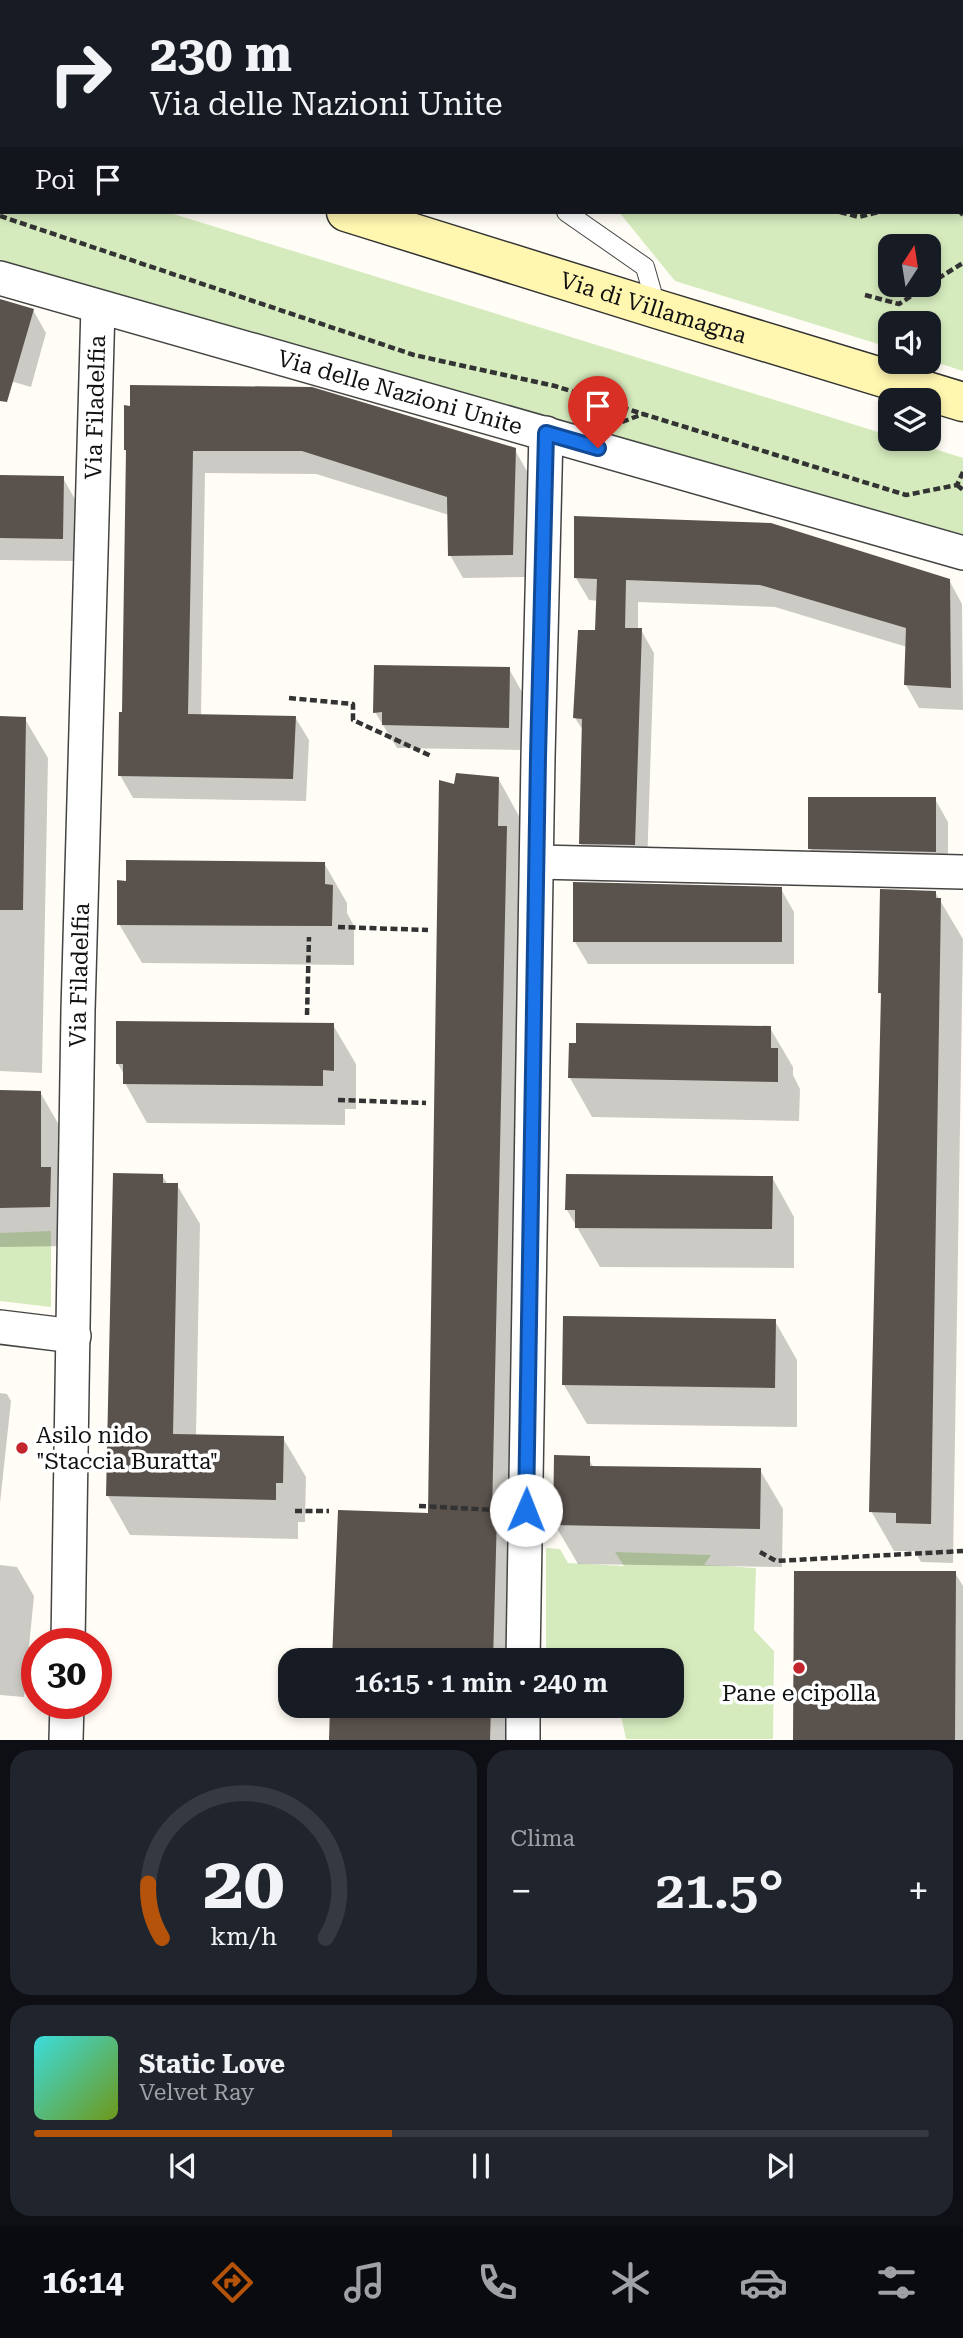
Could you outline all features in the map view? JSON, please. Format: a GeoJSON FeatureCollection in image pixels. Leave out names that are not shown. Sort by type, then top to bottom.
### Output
{"type":"FeatureCollection","features":[{"type":"Feature","properties":{"kind":"main road","name":"Via di Villamagna"},"geometry":{"type":"LineString","coordinates":[[352,214],[963,402]]}},
{"type":"Feature","properties":{"kind":"street","name":"Via delle Nazioni Unite"},"geometry":{"type":"LineString","coordinates":[[0,278],[963,553]]}},
{"type":"Feature","properties":{"kind":"street","name":"Via Filadelfia"},"geometry":{"type":"LineString","coordinates":[[68,1628],[78,1011],[97,307]]}},
{"type":"Feature","properties":{"kind":"street"},"geometry":{"type":"LineString","coordinates":[[523,1648],[546,433]]}},
{"type":"Feature","properties":{"kind":"street"},"geometry":{"type":"LineString","coordinates":[[537,862],[963,872]]}},
{"type":"Feature","properties":{"kind":"street"},"geometry":{"type":"LineString","coordinates":[[0,1327],[74,1336]]}},
{"type":"Feature","properties":{"kind":"street"},"geometry":{"type":"LineString","coordinates":[[523,1718],[523,1740]]}},
{"type":"Feature","properties":{"kind":"street"},"geometry":{"type":"LineString","coordinates":[[66,1740],[67,1719]]}},
{"type":"Feature","properties":{"kind":"lane"},"geometry":{"type":"LineString","coordinates":[[569,214],[645,267],[657,309]]}},
{"type":"Feature","properties":{"kind":"path"},"geometry":{"type":"LineString","coordinates":[[848,214],[859,217],[870,214]]}},
{"type":"Feature","properties":{"kind":"path"},"geometry":{"type":"LineString","coordinates":[[0,216],[414,355],[555,386],[906,495],[957,485]]}},
{"type":"Feature","properties":{"kind":"path"},"geometry":{"type":"LineString","coordinates":[[942,276],[963,263]]}},
{"type":"Feature","properties":{"kind":"path"},"geometry":{"type":"LineString","coordinates":[[865,295],[899,304],[908,298]]}},
{"type":"Feature","properties":{"kind":"path"},"geometry":{"type":"LineString","coordinates":[[618,423],[643,414]]}},
{"type":"Feature","properties":{"kind":"path"},"geometry":{"type":"LineString","coordinates":[[957,485],[963,472]]}},
{"type":"Feature","properties":{"kind":"path"},"geometry":{"type":"LineString","coordinates":[[957,485],[963,490]]}},
{"type":"Feature","properties":{"kind":"path"},"geometry":{"type":"LineString","coordinates":[[289,698],[353,704],[353,720],[431,756]]}},
{"type":"Feature","properties":{"kind":"path"},"geometry":{"type":"LineString","coordinates":[[338,927],[428,930]]}},
{"type":"Feature","properties":{"kind":"path"},"geometry":{"type":"LineString","coordinates":[[307,1015],[309,937]]}},
{"type":"Feature","properties":{"kind":"path"},"geometry":{"type":"LineString","coordinates":[[338,1100],[426,1103]]}},
{"type":"Feature","properties":{"kind":"path"},"geometry":{"type":"LineString","coordinates":[[419,1506],[526,1510]]}},
{"type":"Feature","properties":{"kind":"path"},"geometry":{"type":"LineString","coordinates":[[295,1511],[329,1511]]}},
{"type":"Feature","properties":{"kind":"path"},"geometry":{"type":"LineString","coordinates":[[760,1552],[776,1561],[963,1551]]}},
{"type":"Feature","properties":{"kind":"green space"},"geometry":{"type":"Polygon","coordinates":[[[0,214],[173,214],[878,432],[878,451],[941,451],[963,458],[963,537],[0,264],[0,214]]]}},
{"type":"Feature","properties":{"kind":"green space"},"geometry":{"type":"Polygon","coordinates":[[[621,214],[963,214],[963,371],[941,364],[941,311],[878,311],[878,344],[675,281],[621,214]]]}},
{"type":"Feature","properties":{"kind":"green space"},"geometry":{"type":"Polygon","coordinates":[[[51,1231],[51,1307],[0,1301],[0,1233],[51,1231]]]}},
{"type":"Feature","properties":{"kind":"green space"},"geometry":{"type":"Polygon","coordinates":[[[546,1548],[560,1549],[568,1563],[624,1566],[615,1552],[711,1555],[704,1565],[756,1568],[754,1630],[774,1651],[773,1739],[626,1739],[622,1718],[684,1718],[684,1648],[546,1648],[546,1548]]]}},
{"type":"Feature","properties":{"kind":"building"},"geometry":{"type":"Polygon","coordinates":[[[0,299],[34,309],[7,402],[0,401],[0,299]]]}},
{"type":"Feature","properties":{"kind":"building"},"geometry":{"type":"Polygon","coordinates":[[[130,385],[312,387],[516,448],[513,555],[448,556],[447,497],[302,451],[193,451],[188,714],[296,716],[293,779],[118,776],[119,712],[122,712],[126,450],[124,405],[130,406],[130,385]]]}},
{"type":"Feature","properties":{"kind":"building"},"geometry":{"type":"Polygon","coordinates":[[[0,475],[64,476],[63,539],[0,538],[0,475]]]}},
{"type":"Feature","properties":{"kind":"building"},"geometry":{"type":"Polygon","coordinates":[[[574,516],[771,523],[950,579],[951,688],[904,685],[906,628],[760,585],[626,580],[625,628],[642,628],[635,845],[579,844],[582,719],[573,718],[578,630],[595,630],[597,579],[574,578],[574,516]]]}},
{"type":"Feature","properties":{"kind":"building"},"geometry":{"type":"Polygon","coordinates":[[[374,665],[510,667],[509,728],[382,725],[382,712],[373,713],[374,665]]]}},
{"type":"Feature","properties":{"kind":"building"},"geometry":{"type":"Polygon","coordinates":[[[0,716],[26,717],[23,910],[0,910],[0,716]]]}},
{"type":"Feature","properties":{"kind":"building"},"geometry":{"type":"Polygon","coordinates":[[[456,773],[499,777],[498,826],[507,826],[492,1515],[497,1515],[493,1648],[333,1648],[338,1510],[428,1513],[439,780],[454,784],[456,773]]]}},
{"type":"Feature","properties":{"kind":"building"},"geometry":{"type":"Polygon","coordinates":[[[808,797],[936,797],[936,852],[808,849],[808,797]]]}},
{"type":"Feature","properties":{"kind":"building"},"geometry":{"type":"Polygon","coordinates":[[[126,860],[325,862],[325,884],[333,885],[332,926],[117,925],[117,880],[126,881],[126,860]]]}},
{"type":"Feature","properties":{"kind":"building"},"geometry":{"type":"Polygon","coordinates":[[[573,882],[782,887],[782,942],[573,942],[573,882]]]}},
{"type":"Feature","properties":{"kind":"building"},"geometry":{"type":"Polygon","coordinates":[[[880,889],[936,891],[936,898],[941,898],[931,1524],[896,1523],[896,1513],[869,1512],[881,993],[878,993],[880,889]]]}},
{"type":"Feature","properties":{"kind":"building"},"geometry":{"type":"Polygon","coordinates":[[[116,1021],[334,1023],[334,1071],[323,1070],[323,1086],[123,1084],[123,1064],[116,1064],[116,1021]]]}},
{"type":"Feature","properties":{"kind":"building"},"geometry":{"type":"Polygon","coordinates":[[[576,1023],[771,1026],[771,1048],[778,1048],[778,1082],[568,1078],[569,1043],[576,1043],[576,1023]]]}},
{"type":"Feature","properties":{"kind":"building"},"geometry":{"type":"Polygon","coordinates":[[[0,1090],[41,1091],[41,1167],[51,1167],[50,1207],[0,1208],[0,1090]]]}},
{"type":"Feature","properties":{"kind":"building"},"geometry":{"type":"Polygon","coordinates":[[[113,1173],[163,1174],[163,1183],[178,1183],[173,1434],[284,1436],[283,1483],[276,1483],[276,1500],[106,1496],[113,1173]]]}},
{"type":"Feature","properties":{"kind":"building"},"geometry":{"type":"Polygon","coordinates":[[[566,1174],[773,1176],[772,1229],[575,1228],[575,1210],[565,1210],[566,1174]]]}},
{"type":"Feature","properties":{"kind":"building"},"geometry":{"type":"Polygon","coordinates":[[[563,1316],[776,1319],[775,1388],[562,1385],[563,1316]]]}},
{"type":"Feature","properties":{"kind":"building"},"geometry":{"type":"Polygon","coordinates":[[[554,1455],[590,1456],[590,1466],[761,1468],[760,1529],[553,1525],[554,1455]]]}},
{"type":"Feature","properties":{"kind":"building"},"geometry":{"type":"Polygon","coordinates":[[[794,1571],[956,1571],[955,1740],[793,1740],[794,1571]]]}},
{"type":"Feature","properties":{"kind":"building"},"geometry":{"type":"Polygon","coordinates":[[[330,1718],[491,1718],[490,1740],[329,1740],[330,1718]]]}},
{"type":"Feature","properties":{"kind":"place","name":"Asilo nido \"Staccia Buratta\""},"geometry":{"type":"Point","coordinates":[22,1448]}},
{"type":"Feature","properties":{"kind":"place","name":"Pane e cipolla"},"geometry":{"type":"Point","coordinates":[799,1668]}},
{"type":"Feature","properties":{"kind":"route"},"geometry":{"type":"LineString","coordinates":[[526,1510],[546,433],[598,448]]}}]}
